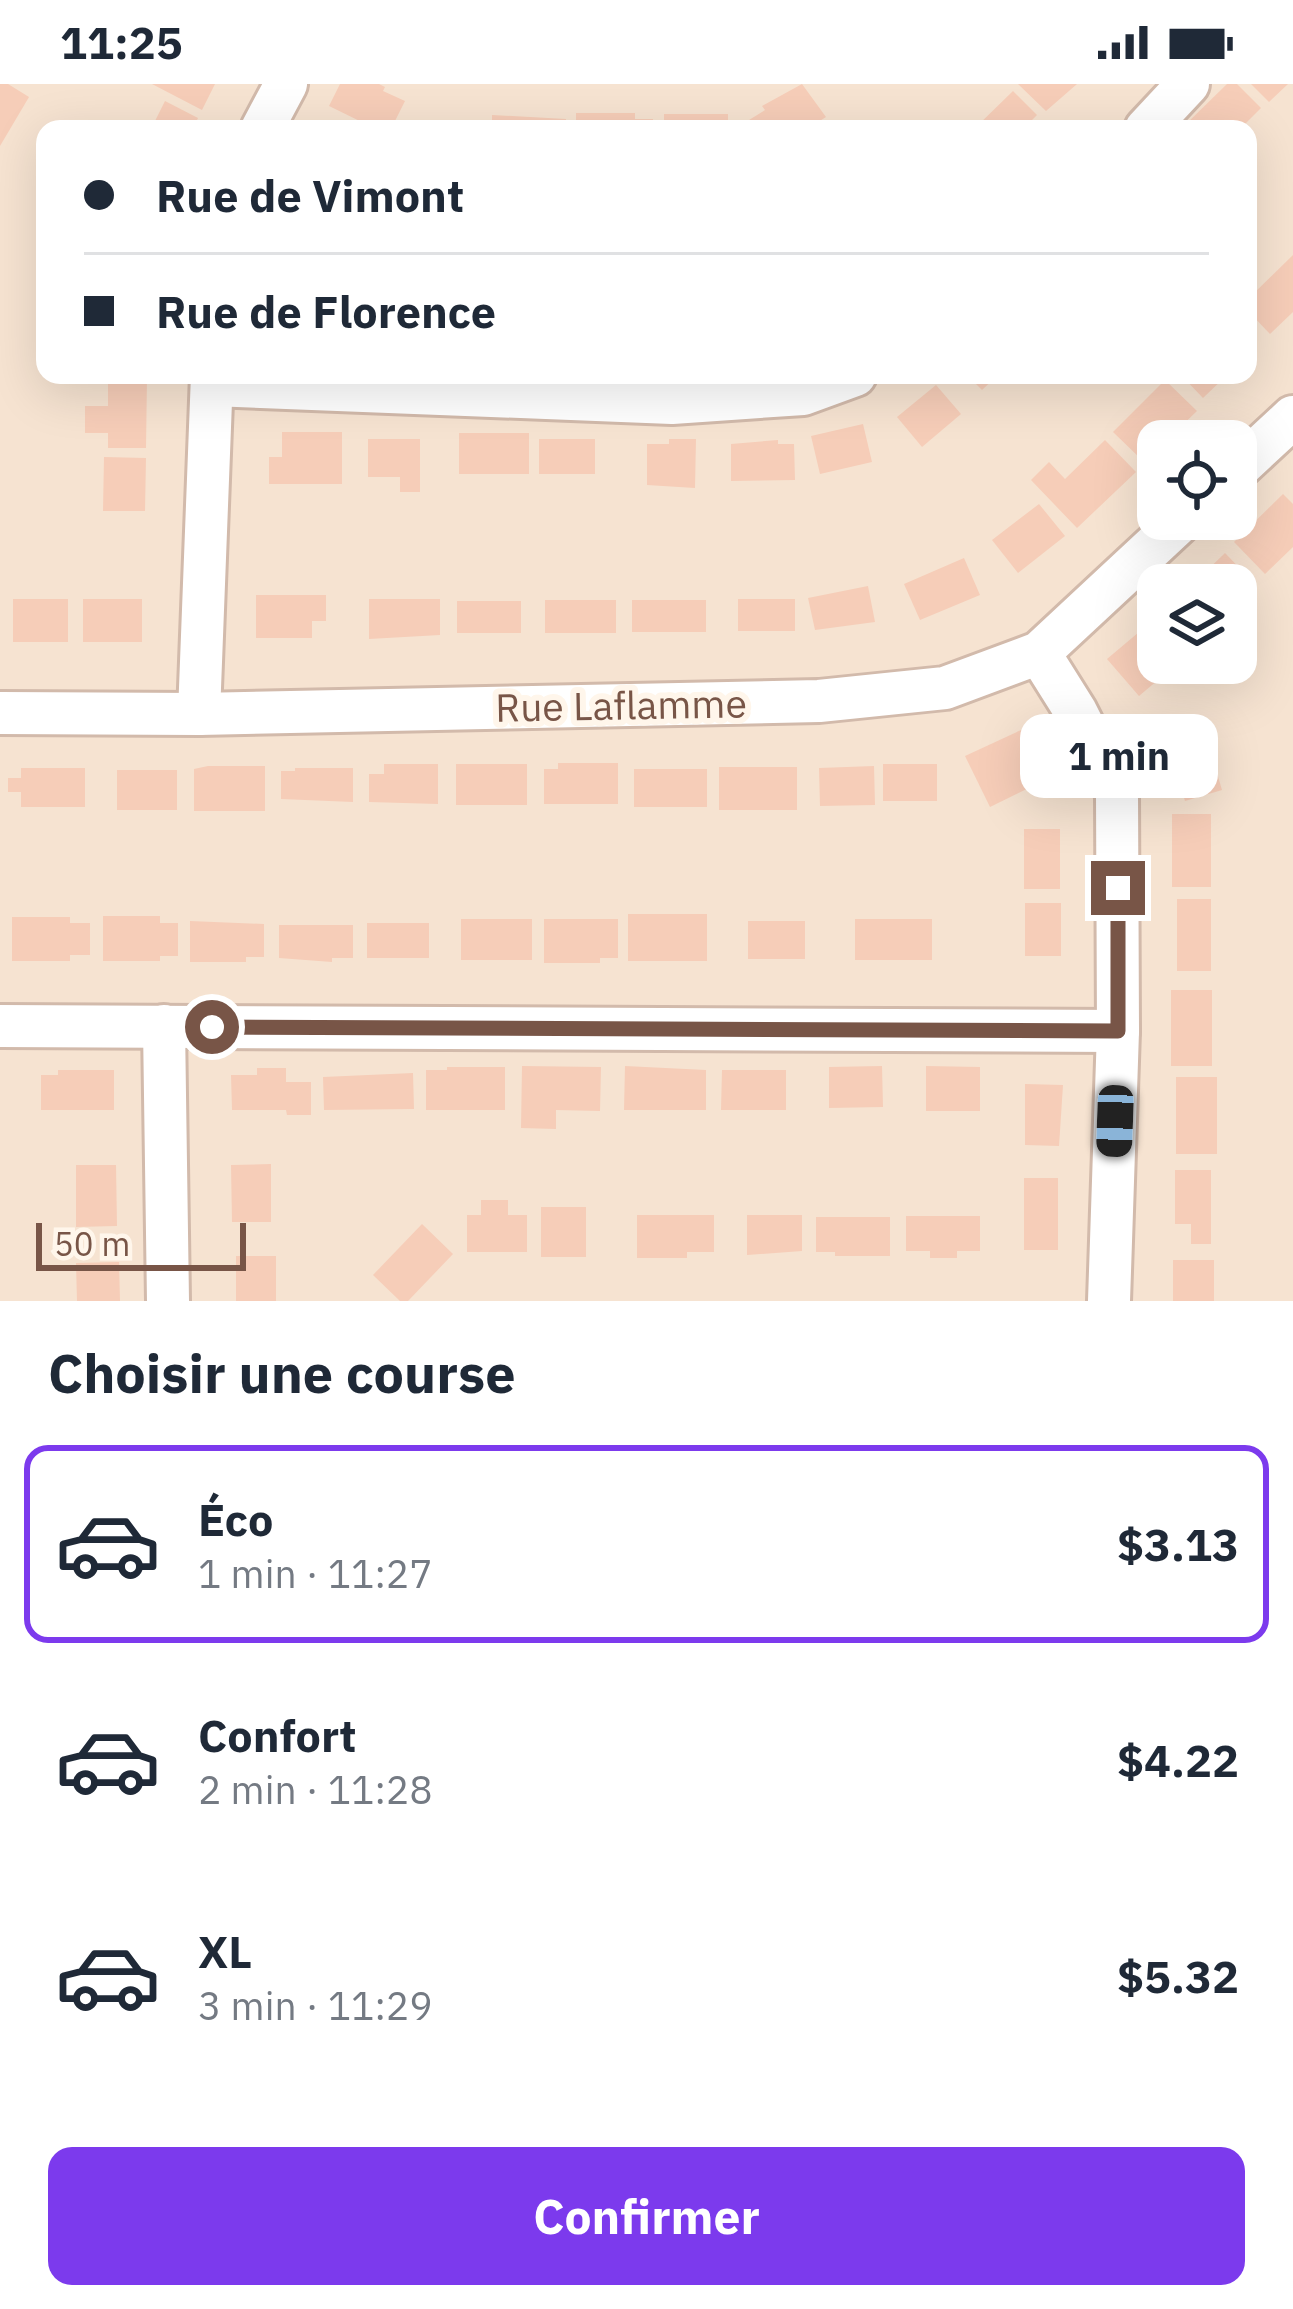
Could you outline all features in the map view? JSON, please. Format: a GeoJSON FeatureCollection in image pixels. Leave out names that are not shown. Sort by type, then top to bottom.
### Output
{"type":"FeatureCollection","features":[{"type":"Feature","properties":{"kind":"street"},"geometry":{"type":"LineString","coordinates":[[267,120],[286,84]]}},
{"type":"Feature","properties":{"kind":"street"},"geometry":{"type":"LineString","coordinates":[[1154,120],[1188,84]]}},
{"type":"Feature","properties":{"kind":"street"},"geometry":{"type":"LineString","coordinates":[[199,714],[212,384]]}},
{"type":"Feature","properties":{"kind":"street"},"geometry":{"type":"LineString","coordinates":[[292,384],[673,403],[802,394],[830,384]]}},
{"type":"Feature","properties":{"kind":"street"},"geometry":{"type":"LineString","coordinates":[[1257,450],[1293,417]]}},
{"type":"Feature","properties":{"kind":"street","name":"Rue Laflamme"},"geometry":{"type":"LineString","coordinates":[[0,713],[199,714],[819,701],[945,688],[1039,653],[1160,540]]}},
{"type":"Feature","properties":{"kind":"street"},"geometry":{"type":"LineString","coordinates":[[1039,653],[1076,712],[1117,793],[1118,1031],[1109,1301]]}},
{"type":"Feature","properties":{"kind":"street"},"geometry":{"type":"LineString","coordinates":[[0,1025],[1118,1031]]}},
{"type":"Feature","properties":{"kind":"street"},"geometry":{"type":"LineString","coordinates":[[164,1026],[168,1301]]}},
{"type":"Feature","properties":{"kind":"shaded area"},"geometry":{"type":"Polygon","coordinates":[[[0,84],[1293,84],[1293,1301],[0,1301],[0,84]]]}},
{"type":"Feature","properties":{"kind":"building"},"geometry":{"type":"Polygon","coordinates":[[[0,84],[29,97],[0,146],[0,84]]]}},
{"type":"Feature","properties":{"kind":"building"},"geometry":{"type":"Polygon","coordinates":[[[152,84],[215,84],[202,110],[152,84]]]}},
{"type":"Feature","properties":{"kind":"building"},"geometry":{"type":"Polygon","coordinates":[[[340,84],[379,84],[385,87],[383,91],[405,101],[396,120],[358,120],[329,106],[340,84]]]}},
{"type":"Feature","properties":{"kind":"building"},"geometry":{"type":"Polygon","coordinates":[[[802,84],[826,117],[749,120],[765,110],[762,106],[802,84]]]}},
{"type":"Feature","properties":{"kind":"building"},"geometry":{"type":"Polygon","coordinates":[[[1018,84],[1077,84],[1046,111],[1018,84]]]}},
{"type":"Feature","properties":{"kind":"building"},"geometry":{"type":"Polygon","coordinates":[[[1227,84],[1237,84],[1261,108],[1249,120],[1190,120],[1227,84]]]}},
{"type":"Feature","properties":{"kind":"building"},"geometry":{"type":"Polygon","coordinates":[[[1251,84],[1288,84],[1269,102],[1251,84]]]}},
{"type":"Feature","properties":{"kind":"building"},"geometry":{"type":"Polygon","coordinates":[[[1013,91],[1037,115],[1032,120],[983,120],[1013,91]]]}},
{"type":"Feature","properties":{"kind":"building"},"geometry":{"type":"Polygon","coordinates":[[[165,101],[198,118],[197,120],[156,120],[165,101]]]}},
{"type":"Feature","properties":{"kind":"building"},"geometry":{"type":"Polygon","coordinates":[[[576,113],[635,113],[635,119],[653,119],[653,120],[576,120],[576,113]]]}},
{"type":"Feature","properties":{"kind":"building"},"geometry":{"type":"Polygon","coordinates":[[[664,114],[728,114],[728,120],[664,120],[664,114]]]}},
{"type":"Feature","properties":{"kind":"building"},"geometry":{"type":"Polygon","coordinates":[[[492,115],[566,119],[566,120],[492,120],[492,115]]]}},
{"type":"Feature","properties":{"kind":"building"},"geometry":{"type":"Polygon","coordinates":[[[1293,255],[1293,312],[1270,334],[1257,320],[1257,290],[1293,255]]]}},
{"type":"Feature","properties":{"kind":"building"},"geometry":{"type":"Polygon","coordinates":[[[108,384],[147,384],[146,448],[108,448],[108,433],[85,433],[85,406],[108,406],[108,384]]]}},
{"type":"Feature","properties":{"kind":"building"},"geometry":{"type":"Polygon","coordinates":[[[1161,384],[1169,384],[1197,411],[1188,420],[1137,420],[1137,455],[1113,432],[1161,384]]]}},
{"type":"Feature","properties":{"kind":"building"},"geometry":{"type":"Polygon","coordinates":[[[1190,384],[1218,384],[1203,398],[1190,384]]]}},
{"type":"Feature","properties":{"kind":"building"},"geometry":{"type":"Polygon","coordinates":[[[936,385],[961,414],[922,447],[897,417],[936,385]]]}},
{"type":"Feature","properties":{"kind":"building"},"geometry":{"type":"Polygon","coordinates":[[[863,424],[872,462],[820,474],[811,436],[863,424]]]}},
{"type":"Feature","properties":{"kind":"building"},"geometry":{"type":"Polygon","coordinates":[[[282,432],[342,432],[342,484],[269,484],[269,457],[282,457],[282,432]]]}},
{"type":"Feature","properties":{"kind":"building"},"geometry":{"type":"Polygon","coordinates":[[[459,433],[529,433],[529,474],[459,474],[459,433]]]}},
{"type":"Feature","properties":{"kind":"building"},"geometry":{"type":"Polygon","coordinates":[[[368,439],[420,439],[420,492],[400,492],[400,477],[368,477],[368,439]]]}},
{"type":"Feature","properties":{"kind":"building"},"geometry":{"type":"Polygon","coordinates":[[[539,439],[595,439],[595,474],[539,474],[539,439]]]}},
{"type":"Feature","properties":{"kind":"building"},"geometry":{"type":"Polygon","coordinates":[[[669,439],[696,439],[695,488],[647,485],[647,444],[669,444],[669,439]]]}},
{"type":"Feature","properties":{"kind":"building"},"geometry":{"type":"Polygon","coordinates":[[[778,440],[778,444],[794,444],[795,480],[731,481],[731,444],[778,440]]]}},
{"type":"Feature","properties":{"kind":"building"},"geometry":{"type":"Polygon","coordinates":[[[1105,440],[1136,472],[1077,528],[1031,480],[1049,462],[1065,479],[1105,440]]]}},
{"type":"Feature","properties":{"kind":"building"},"geometry":{"type":"Polygon","coordinates":[[[104,457],[146,458],[145,511],[103,511],[104,457]]]}},
{"type":"Feature","properties":{"kind":"building"},"geometry":{"type":"Polygon","coordinates":[[[1283,494],[1293,504],[1293,547],[1265,574],[1234,542],[1257,540],[1257,519],[1283,494]]]}},
{"type":"Feature","properties":{"kind":"building"},"geometry":{"type":"Polygon","coordinates":[[[1039,504],[1065,536],[1018,573],[992,540],[1039,504]]]}},
{"type":"Feature","properties":{"kind":"building"},"geometry":{"type":"Polygon","coordinates":[[[1225,553],[1236,564],[1214,564],[1225,553]]]}},
{"type":"Feature","properties":{"kind":"building"},"geometry":{"type":"Polygon","coordinates":[[[964,558],[980,595],[920,620],[904,584],[964,558]]]}},
{"type":"Feature","properties":{"kind":"building"},"geometry":{"type":"Polygon","coordinates":[[[868,586],[875,622],[815,630],[808,598],[868,586]]]}},
{"type":"Feature","properties":{"kind":"building"},"geometry":{"type":"Polygon","coordinates":[[[256,595],[326,595],[326,621],[312,621],[312,638],[256,638],[256,595]]]}},
{"type":"Feature","properties":{"kind":"building"},"geometry":{"type":"Polygon","coordinates":[[[13,599],[68,599],[68,642],[13,642],[13,599]]]}},
{"type":"Feature","properties":{"kind":"building"},"geometry":{"type":"Polygon","coordinates":[[[83,599],[142,599],[142,642],[83,642],[83,599]]]}},
{"type":"Feature","properties":{"kind":"building"},"geometry":{"type":"Polygon","coordinates":[[[369,599],[440,599],[440,635],[369,639],[369,599]]]}},
{"type":"Feature","properties":{"kind":"building"},"geometry":{"type":"Polygon","coordinates":[[[738,599],[795,599],[795,631],[738,631],[738,599]]]}},
{"type":"Feature","properties":{"kind":"building"},"geometry":{"type":"Polygon","coordinates":[[[545,600],[616,600],[616,633],[545,633],[545,600]]]}},
{"type":"Feature","properties":{"kind":"building"},"geometry":{"type":"Polygon","coordinates":[[[632,600],[706,600],[706,632],[632,632],[632,600]]]}},
{"type":"Feature","properties":{"kind":"building"},"geometry":{"type":"Polygon","coordinates":[[[457,601],[521,601],[521,633],[457,633],[457,601]]]}},
{"type":"Feature","properties":{"kind":"building"},"geometry":{"type":"Polygon","coordinates":[[[1137,634],[1137,684],[1153,684],[1139,696],[1107,659],[1137,634]]]}},
{"type":"Feature","properties":{"kind":"building"},"geometry":{"type":"Polygon","coordinates":[[[1202,722],[1222,790],[1185,801],[1165,732],[1202,722]]]}},
{"type":"Feature","properties":{"kind":"building"},"geometry":{"type":"Polygon","coordinates":[[[1021,730],[1045,780],[990,807],[965,756],[1021,730]]]}},
{"type":"Feature","properties":{"kind":"building"},"geometry":{"type":"Polygon","coordinates":[[[558,763],[618,763],[618,804],[544,804],[544,769],[558,769],[558,763]]]}},
{"type":"Feature","properties":{"kind":"building"},"geometry":{"type":"Polygon","coordinates":[[[384,764],[438,764],[438,804],[369,802],[369,774],[384,774],[384,764]]]}},
{"type":"Feature","properties":{"kind":"building"},"geometry":{"type":"Polygon","coordinates":[[[456,764],[527,764],[527,805],[456,805],[456,764]]]}},
{"type":"Feature","properties":{"kind":"building"},"geometry":{"type":"Polygon","coordinates":[[[883,764],[937,764],[937,801],[883,801],[883,764]]]}},
{"type":"Feature","properties":{"kind":"building"},"geometry":{"type":"Polygon","coordinates":[[[265,766],[265,811],[194,811],[194,769],[265,766]]]}},
{"type":"Feature","properties":{"kind":"building"},"geometry":{"type":"Polygon","coordinates":[[[874,766],[875,805],[820,806],[819,768],[874,766]]]}},
{"type":"Feature","properties":{"kind":"building"},"geometry":{"type":"Polygon","coordinates":[[[719,767],[797,767],[797,810],[719,810],[719,767]]]}},
{"type":"Feature","properties":{"kind":"building"},"geometry":{"type":"Polygon","coordinates":[[[21,768],[85,768],[85,807],[21,807],[21,792],[8,792],[8,778],[21,778],[21,768]]]}},
{"type":"Feature","properties":{"kind":"building"},"geometry":{"type":"Polygon","coordinates":[[[353,768],[353,802],[281,799],[281,771],[353,768]]]}},
{"type":"Feature","properties":{"kind":"building"},"geometry":{"type":"Polygon","coordinates":[[[634,769],[707,769],[707,807],[634,807],[634,769]]]}},
{"type":"Feature","properties":{"kind":"building"},"geometry":{"type":"Polygon","coordinates":[[[117,770],[177,770],[177,810],[117,810],[117,770]]]}},
{"type":"Feature","properties":{"kind":"building"},"geometry":{"type":"Polygon","coordinates":[[[1172,814],[1211,814],[1211,887],[1172,887],[1172,814]]]}},
{"type":"Feature","properties":{"kind":"building"},"geometry":{"type":"Polygon","coordinates":[[[1024,829],[1060,829],[1060,889],[1024,889],[1024,829]]]}},
{"type":"Feature","properties":{"kind":"building"},"geometry":{"type":"Polygon","coordinates":[[[1177,899],[1211,899],[1211,971],[1177,971],[1177,899]]]}},
{"type":"Feature","properties":{"kind":"building"},"geometry":{"type":"Polygon","coordinates":[[[1025,903],[1061,903],[1061,956],[1025,956],[1025,903]]]}},
{"type":"Feature","properties":{"kind":"building"},"geometry":{"type":"Polygon","coordinates":[[[628,914],[707,914],[707,961],[628,961],[628,914]]]}},
{"type":"Feature","properties":{"kind":"building"},"geometry":{"type":"Polygon","coordinates":[[[103,916],[160,916],[160,923],[178,923],[178,956],[160,956],[160,961],[103,961],[103,916]]]}},
{"type":"Feature","properties":{"kind":"building"},"geometry":{"type":"Polygon","coordinates":[[[12,917],[70,917],[70,923],[90,923],[90,955],[70,955],[70,961],[12,961],[12,917]]]}},
{"type":"Feature","properties":{"kind":"building"},"geometry":{"type":"Polygon","coordinates":[[[461,919],[532,919],[532,960],[461,960],[461,919]]]}},
{"type":"Feature","properties":{"kind":"building"},"geometry":{"type":"Polygon","coordinates":[[[544,919],[618,919],[618,958],[600,958],[600,963],[544,963],[544,919]]]}},
{"type":"Feature","properties":{"kind":"building"},"geometry":{"type":"Polygon","coordinates":[[[855,919],[932,919],[932,960],[855,960],[855,919]]]}},
{"type":"Feature","properties":{"kind":"building"},"geometry":{"type":"Polygon","coordinates":[[[190,921],[264,924],[264,957],[246,957],[246,962],[190,962],[190,921]]]}},
{"type":"Feature","properties":{"kind":"building"},"geometry":{"type":"Polygon","coordinates":[[[748,921],[805,921],[805,959],[748,959],[748,921]]]}},
{"type":"Feature","properties":{"kind":"building"},"geometry":{"type":"Polygon","coordinates":[[[367,923],[429,923],[429,958],[367,958],[367,923]]]}},
{"type":"Feature","properties":{"kind":"building"},"geometry":{"type":"Polygon","coordinates":[[[279,925],[353,925],[353,958],[332,958],[332,962],[279,958],[279,925]]]}},
{"type":"Feature","properties":{"kind":"building"},"geometry":{"type":"Polygon","coordinates":[[[1171,990],[1212,990],[1212,1066],[1171,1066],[1171,990]]]}},
{"type":"Feature","properties":{"kind":"building"},"geometry":{"type":"Polygon","coordinates":[[[522,1066],[601,1067],[600,1111],[556,1110],[556,1129],[521,1128],[522,1066]]]}},
{"type":"Feature","properties":{"kind":"building"},"geometry":{"type":"Polygon","coordinates":[[[625,1066],[706,1070],[706,1110],[624,1110],[625,1066]]]}},
{"type":"Feature","properties":{"kind":"building"},"geometry":{"type":"Polygon","coordinates":[[[882,1066],[883,1107],[829,1108],[829,1067],[882,1066]]]}},
{"type":"Feature","properties":{"kind":"building"},"geometry":{"type":"Polygon","coordinates":[[[926,1066],[980,1067],[980,1111],[926,1111],[926,1066]]]}},
{"type":"Feature","properties":{"kind":"building"},"geometry":{"type":"Polygon","coordinates":[[[505,1067],[505,1110],[426,1110],[426,1070],[505,1067]]]}},
{"type":"Feature","properties":{"kind":"building"},"geometry":{"type":"Polygon","coordinates":[[[257,1068],[286,1068],[286,1082],[311,1082],[311,1115],[232,1110],[231,1075],[257,1075],[257,1068]]]}},
{"type":"Feature","properties":{"kind":"building"},"geometry":{"type":"Polygon","coordinates":[[[58,1070],[114,1070],[114,1110],[41,1110],[41,1075],[58,1075],[58,1070]]]}},
{"type":"Feature","properties":{"kind":"building"},"geometry":{"type":"Polygon","coordinates":[[[722,1070],[786,1070],[786,1110],[721,1110],[722,1070]]]}},
{"type":"Feature","properties":{"kind":"building"},"geometry":{"type":"Polygon","coordinates":[[[413,1073],[414,1109],[324,1110],[323,1077],[413,1073]]]}},
{"type":"Feature","properties":{"kind":"building"},"geometry":{"type":"Polygon","coordinates":[[[1176,1077],[1217,1077],[1217,1154],[1176,1154],[1176,1077]]]}},
{"type":"Feature","properties":{"kind":"building"},"geometry":{"type":"Polygon","coordinates":[[[1025,1084],[1063,1085],[1059,1146],[1025,1145],[1025,1084]]]}},
{"type":"Feature","properties":{"kind":"building"},"geometry":{"type":"Polygon","coordinates":[[[271,1164],[271,1222],[232,1222],[231,1165],[271,1164]]]}},
{"type":"Feature","properties":{"kind":"building"},"geometry":{"type":"Polygon","coordinates":[[[76,1165],[116,1165],[117,1226],[76,1227],[76,1165]]]}},
{"type":"Feature","properties":{"kind":"building"},"geometry":{"type":"Polygon","coordinates":[[[1175,1170],[1211,1170],[1211,1244],[1191,1244],[1191,1224],[1175,1224],[1175,1170]]]}},
{"type":"Feature","properties":{"kind":"building"},"geometry":{"type":"Polygon","coordinates":[[[1024,1178],[1058,1178],[1058,1250],[1024,1250],[1024,1178]]]}},
{"type":"Feature","properties":{"kind":"building"},"geometry":{"type":"Polygon","coordinates":[[[481,1200],[508,1200],[508,1215],[527,1215],[527,1252],[467,1252],[467,1215],[481,1215],[481,1200]]]}},
{"type":"Feature","properties":{"kind":"building"},"geometry":{"type":"Polygon","coordinates":[[[541,1207],[586,1207],[586,1257],[541,1257],[541,1207]]]}},
{"type":"Feature","properties":{"kind":"building"},"geometry":{"type":"Polygon","coordinates":[[[637,1215],[714,1215],[714,1252],[687,1252],[687,1258],[637,1258],[637,1215]]]}},
{"type":"Feature","properties":{"kind":"building"},"geometry":{"type":"Polygon","coordinates":[[[747,1215],[802,1215],[802,1251],[747,1255],[747,1215]]]}},
{"type":"Feature","properties":{"kind":"building"},"geometry":{"type":"Polygon","coordinates":[[[906,1216],[980,1216],[980,1251],[957,1251],[957,1258],[930,1258],[930,1251],[906,1251],[906,1216]]]}},
{"type":"Feature","properties":{"kind":"building"},"geometry":{"type":"Polygon","coordinates":[[[816,1217],[890,1217],[890,1256],[816,1252],[816,1217]]]}},
{"type":"Feature","properties":{"kind":"building"},"geometry":{"type":"Polygon","coordinates":[[[422,1224],[453,1254],[408,1301],[400,1301],[373,1275],[422,1224]]]}},
{"type":"Feature","properties":{"kind":"building"},"geometry":{"type":"Polygon","coordinates":[[[236,1256],[276,1256],[276,1301],[236,1301],[236,1256]]]}},
{"type":"Feature","properties":{"kind":"building"},"geometry":{"type":"Polygon","coordinates":[[[1173,1260],[1214,1260],[1214,1301],[1173,1301],[1173,1260]]]}},
{"type":"Feature","properties":{"kind":"building"},"geometry":{"type":"Polygon","coordinates":[[[119,1262],[120,1301],[77,1301],[76,1263],[119,1262]]]}},
{"type":"Feature","properties":{"kind":"route"},"geometry":{"type":"LineString","coordinates":[[212,1027],[1118,1031],[1118,888]]}}]}
